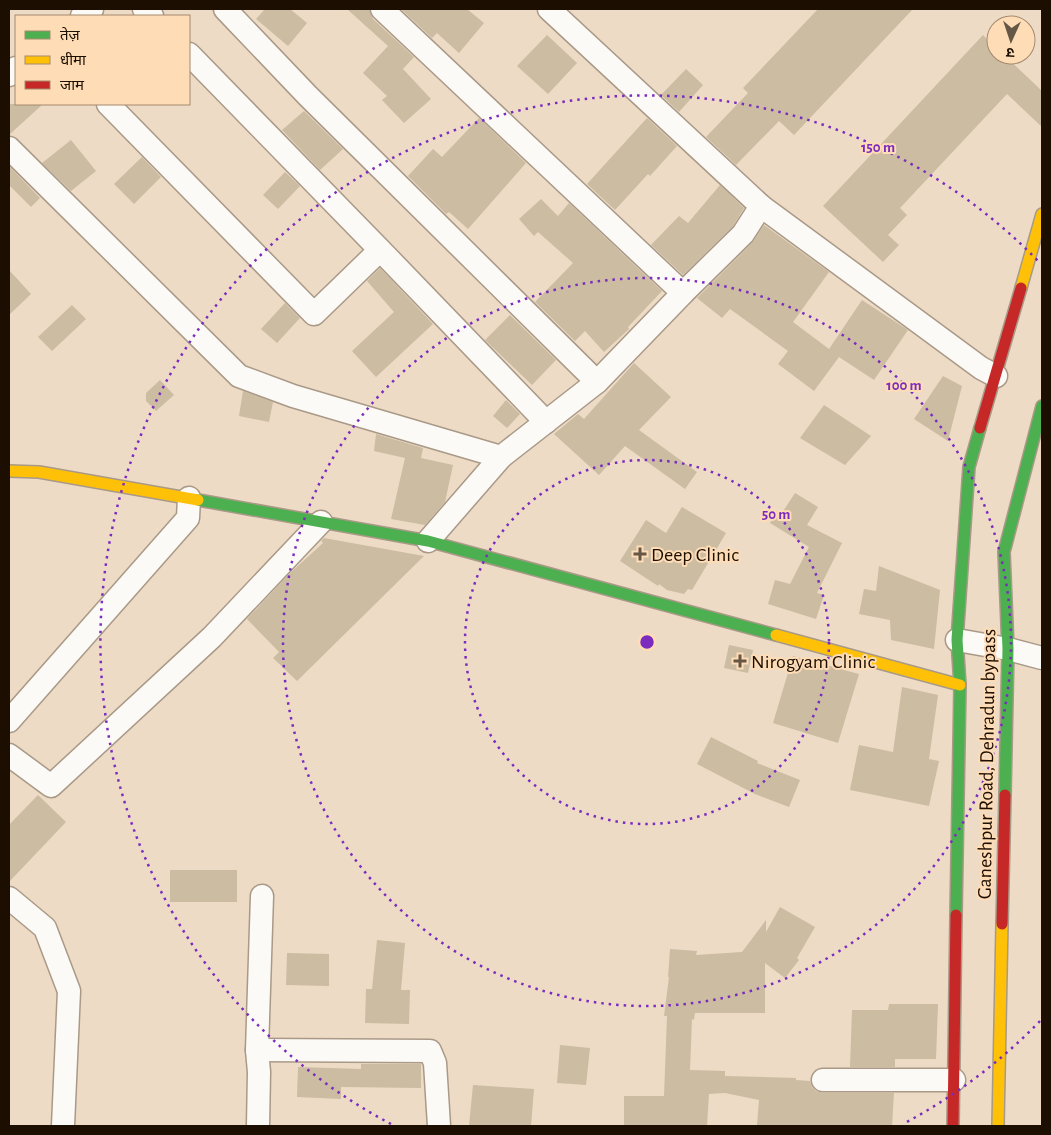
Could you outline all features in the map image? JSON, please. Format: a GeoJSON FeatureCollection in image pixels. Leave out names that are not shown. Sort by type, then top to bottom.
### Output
{"type":"FeatureCollection","features":[{"type":"Feature","properties":{"kind":"main road"},"geometry":{"type":"LineString","coordinates":[[953,1126],[960,685],[957,640],[969,468],[1042,214]]}},
{"type":"Feature","properties":{"kind":"main road","name":"Ganeshpur Road, Dehradun bypass"},"geometry":{"type":"LineString","coordinates":[[998,1126],[1008,649],[1004,552],[1042,406]]}},
{"type":"Feature","properties":{"kind":"main road"},"geometry":{"type":"LineString","coordinates":[[11,467],[428,541],[960,685]]}},
{"type":"Feature","properties":{"kind":"street"},"geometry":{"type":"LineString","coordinates":[[224,9],[308,96],[597,382]]}},
{"type":"Feature","properties":{"kind":"street"},"geometry":{"type":"LineString","coordinates":[[382,9],[683,293]]}},
{"type":"Feature","properties":{"kind":"street"},"geometry":{"type":"LineString","coordinates":[[549,9],[761,206],[981,368],[996,376]]}},
{"type":"Feature","properties":{"kind":"street"},"geometry":{"type":"LineString","coordinates":[[190,55],[546,422]]}},
{"type":"Feature","properties":{"kind":"street"},"geometry":{"type":"LineString","coordinates":[[109,105],[314,314],[380,250]]}},
{"type":"Feature","properties":{"kind":"street"},"geometry":{"type":"LineString","coordinates":[[9,148],[239,376],[292,396],[501,458]]}},
{"type":"Feature","properties":{"kind":"street"},"geometry":{"type":"LineString","coordinates":[[428,541],[501,458],[597,382],[743,234],[761,206]]}},
{"type":"Feature","properties":{"kind":"street"},"geometry":{"type":"LineString","coordinates":[[9,721],[188,518],[189,498]]}},
{"type":"Feature","properties":{"kind":"street"},"geometry":{"type":"LineString","coordinates":[[9,754],[51,786],[212,637],[321,522]]}},
{"type":"Feature","properties":{"kind":"street"},"geometry":{"type":"LineString","coordinates":[[957,640],[1008,649],[1042,658]]}},
{"type":"Feature","properties":{"kind":"street"},"geometry":{"type":"LineString","coordinates":[[258,1126],[259,1072],[257,1050],[262,896]]}},
{"type":"Feature","properties":{"kind":"street"},"geometry":{"type":"LineString","coordinates":[[9,898],[45,928],[68,991],[63,1126]]}},
{"type":"Feature","properties":{"kind":"street"},"geometry":{"type":"LineString","coordinates":[[257,1050],[430,1051],[435,1062],[439,1126]]}},
{"type":"Feature","properties":{"kind":"street"},"geometry":{"type":"LineString","coordinates":[[823,1080],[954,1080]]}},
{"type":"Feature","properties":{"kind":"building"},"geometry":{"type":"Polygon","coordinates":[[[265,9],[290,9],[307,23],[288,46],[256,19],[265,9]]]}},
{"type":"Feature","properties":{"kind":"building"},"geometry":{"type":"Polygon","coordinates":[[[347,9],[369,9],[373,19],[414,57],[403,69],[431,99],[404,123],[382,100],[387,96],[363,73],[388,46],[347,9]]]}},
{"type":"Feature","properties":{"kind":"building"},"geometry":{"type":"Polygon","coordinates":[[[401,9],[467,9],[484,23],[459,53],[437,33],[432,38],[401,9]]]}},
{"type":"Feature","properties":{"kind":"building"},"geometry":{"type":"Polygon","coordinates":[[[818,9],[913,9],[794,135],[779,121],[736,165],[706,137],[748,93],[743,88],[818,9]]]}},
{"type":"Feature","properties":{"kind":"building"},"geometry":{"type":"Polygon","coordinates":[[[547,35],[577,63],[548,94],[517,66],[547,35]]]}},
{"type":"Feature","properties":{"kind":"building"},"geometry":{"type":"Polygon","coordinates":[[[983,35],[986,38],[986,65],[1015,65],[1042,91],[1042,127],[1007,94],[900,208],[907,215],[888,235],[899,245],[883,262],[823,206],[983,35]]]}},
{"type":"Feature","properties":{"kind":"building"},"geometry":{"type":"Polygon","coordinates":[[[686,69],[703,85],[679,112],[661,95],[686,69]]]}},
{"type":"Feature","properties":{"kind":"building"},"geometry":{"type":"Polygon","coordinates":[[[9,104],[42,105],[9,135],[9,104]]]}},
{"type":"Feature","properties":{"kind":"building"},"geometry":{"type":"Polygon","coordinates":[[[304,111],[343,149],[320,170],[282,130],[304,111]]]}},
{"type":"Feature","properties":{"kind":"building"},"geometry":{"type":"Polygon","coordinates":[[[479,118],[526,163],[468,229],[449,212],[446,214],[408,176],[433,149],[442,157],[479,118]]]}},
{"type":"Feature","properties":{"kind":"building"},"geometry":{"type":"Polygon","coordinates":[[[647,118],[677,146],[615,210],[587,184],[647,118]]]}},
{"type":"Feature","properties":{"kind":"building"},"geometry":{"type":"Polygon","coordinates":[[[71,140],[96,171],[71,191],[42,163],[71,140]]]}},
{"type":"Feature","properties":{"kind":"building"},"geometry":{"type":"Polygon","coordinates":[[[142,157],[161,177],[134,204],[114,184],[142,157]]]}},
{"type":"Feature","properties":{"kind":"building"},"geometry":{"type":"Polygon","coordinates":[[[9,166],[40,198],[31,207],[9,185],[9,166]]]}},
{"type":"Feature","properties":{"kind":"building"},"geometry":{"type":"Polygon","coordinates":[[[285,172],[300,186],[278,209],[263,195],[285,172]]]}},
{"type":"Feature","properties":{"kind":"building"},"geometry":{"type":"Polygon","coordinates":[[[720,185],[744,208],[733,226],[683,275],[651,245],[679,216],[688,223],[720,185]]]}},
{"type":"Feature","properties":{"kind":"building"},"geometry":{"type":"Polygon","coordinates":[[[541,199],[558,216],[569,203],[662,291],[628,327],[629,329],[604,352],[585,331],[575,341],[535,302],[573,263],[538,232],[534,236],[519,219],[541,199]]]}},
{"type":"Feature","properties":{"kind":"building"},"geometry":{"type":"Polygon","coordinates":[[[764,225],[829,272],[793,322],[829,349],[862,300],[908,330],[874,380],[839,357],[814,391],[778,364],[788,351],[730,309],[722,318],[697,298],[752,243],[764,225]]]}},
{"type":"Feature","properties":{"kind":"building"},"geometry":{"type":"Polygon","coordinates":[[[380,268],[433,324],[376,377],[352,351],[394,312],[367,281],[380,268]]]}},
{"type":"Feature","properties":{"kind":"building"},"geometry":{"type":"Polygon","coordinates":[[[9,270],[31,294],[9,315],[9,270]]]}},
{"type":"Feature","properties":{"kind":"building"},"geometry":{"type":"Polygon","coordinates":[[[285,303],[300,318],[277,343],[261,329],[285,303]]]}},
{"type":"Feature","properties":{"kind":"building"},"geometry":{"type":"Polygon","coordinates":[[[72,305],[86,319],[52,351],[38,337],[72,305]]]}},
{"type":"Feature","properties":{"kind":"building"},"geometry":{"type":"Polygon","coordinates":[[[510,315],[556,360],[532,385],[485,340],[510,315]]]}},
{"type":"Feature","properties":{"kind":"building"},"geometry":{"type":"Polygon","coordinates":[[[634,363],[671,397],[639,430],[697,472],[685,489],[625,446],[599,475],[554,434],[578,414],[584,419],[634,363]]]}},
{"type":"Feature","properties":{"kind":"building"},"geometry":{"type":"Polygon","coordinates":[[[943,376],[962,386],[948,441],[914,419],[943,376]]]}},
{"type":"Feature","properties":{"kind":"building"},"geometry":{"type":"Polygon","coordinates":[[[160,380],[174,395],[156,411],[146,401],[146,393],[160,380]]]}},
{"type":"Feature","properties":{"kind":"building"},"geometry":{"type":"Polygon","coordinates":[[[243,391],[273,402],[269,422],[239,416],[243,391]]]}},
{"type":"Feature","properties":{"kind":"building"},"geometry":{"type":"Polygon","coordinates":[[[506,400],[520,414],[507,428],[493,416],[506,400]]]}},
{"type":"Feature","properties":{"kind":"building"},"geometry":{"type":"Polygon","coordinates":[[[824,405],[871,436],[845,465],[800,438],[824,405]]]}},
{"type":"Feature","properties":{"kind":"building"},"geometry":{"type":"Polygon","coordinates":[[[376,434],[423,448],[421,458],[453,465],[445,502],[425,525],[391,519],[405,458],[374,451],[376,434]]]}},
{"type":"Feature","properties":{"kind":"building"},"geometry":{"type":"Polygon","coordinates":[[[795,493],[818,507],[807,525],[842,543],[817,593],[824,595],[816,619],[768,604],[775,580],[790,584],[809,547],[770,523],[777,511],[782,513],[795,493]]]}},
{"type":"Feature","properties":{"kind":"building"},"geometry":{"type":"Polygon","coordinates":[[[682,507],[726,533],[692,590],[688,589],[684,594],[667,590],[659,584],[658,586],[620,561],[646,520],[666,533],[682,507]]]}},
{"type":"Feature","properties":{"kind":"building"},"geometry":{"type":"Polygon","coordinates":[[[324,538],[424,556],[297,681],[273,658],[279,652],[247,619],[289,574],[323,543],[321,541],[324,538]]]}},
{"type":"Feature","properties":{"kind":"building"},"geometry":{"type":"Polygon","coordinates":[[[879,566],[940,590],[934,649],[891,640],[890,620],[859,614],[864,589],[876,591],[879,566]]]}},
{"type":"Feature","properties":{"kind":"building"},"geometry":{"type":"Polygon","coordinates":[[[729,645],[753,650],[748,673],[724,668],[729,645]]]}},
{"type":"Feature","properties":{"kind":"building"},"geometry":{"type":"Polygon","coordinates":[[[793,656],[859,674],[838,743],[773,723],[793,656]]]}},
{"type":"Feature","properties":{"kind":"building"},"geometry":{"type":"Polygon","coordinates":[[[902,687],[938,695],[929,759],[939,761],[929,806],[850,790],[859,745],[893,752],[902,687]]]}},
{"type":"Feature","properties":{"kind":"building"},"geometry":{"type":"Polygon","coordinates":[[[711,737],[758,761],[757,763],[800,780],[789,807],[755,794],[697,764],[711,737]]]}},
{"type":"Feature","properties":{"kind":"building"},"geometry":{"type":"Polygon","coordinates":[[[38,795],[66,822],[9,882],[9,825],[38,795]]]}},
{"type":"Feature","properties":{"kind":"building"},"geometry":{"type":"Polygon","coordinates":[[[170,870],[237,870],[237,902],[170,902],[170,870]]]}},
{"type":"Feature","properties":{"kind":"building"},"geometry":{"type":"Polygon","coordinates":[[[780,907],[815,927],[797,958],[799,960],[785,978],[765,963],[765,1013],[695,1013],[694,1020],[692,1019],[690,1070],[725,1071],[725,1076],[796,1078],[796,1080],[810,1081],[816,1091],[823,1093],[894,1093],[892,1126],[757,1125],[759,1100],[725,1093],[709,1094],[707,1126],[624,1126],[624,1096],[664,1096],[667,1016],[664,1016],[669,977],[670,949],[697,951],[696,955],[742,952],[766,920],[766,932],[780,907]]]}},
{"type":"Feature","properties":{"kind":"building"},"geometry":{"type":"Polygon","coordinates":[[[377,940],[405,943],[401,990],[410,990],[409,1024],[365,1023],[366,989],[372,989],[377,940]]]}},
{"type":"Feature","properties":{"kind":"building"},"geometry":{"type":"Polygon","coordinates":[[[287,953],[329,954],[329,986],[286,985],[287,953]]]}},
{"type":"Feature","properties":{"kind":"building"},"geometry":{"type":"Polygon","coordinates":[[[889,1004],[938,1004],[936,1059],[895,1059],[895,1067],[850,1067],[852,1010],[888,1010],[889,1004]]]}},
{"type":"Feature","properties":{"kind":"building"},"geometry":{"type":"Polygon","coordinates":[[[560,1045],[590,1048],[586,1085],[557,1083],[560,1045]]]}},
{"type":"Feature","properties":{"kind":"building"},"geometry":{"type":"Polygon","coordinates":[[[361,1064],[421,1064],[421,1088],[341,1087],[341,1099],[297,1097],[298,1067],[361,1069],[361,1064]]]}},
{"type":"Feature","properties":{"kind":"building"},"geometry":{"type":"Polygon","coordinates":[[[473,1085],[534,1089],[531,1126],[469,1126],[473,1085]]]}},
{"type":"Feature","properties":{"kind":"traffic: fast"},"geometry":{"type":"LineString","coordinates":[[1005,795],[1008,649],[1004,552],[1042,406]]}},
{"type":"Feature","properties":{"kind":"traffic: fast"},"geometry":{"type":"LineString","coordinates":[[956,915],[960,685],[957,640],[969,467],[980,428]]}},
{"type":"Feature","properties":{"kind":"traffic: fast"},"geometry":{"type":"LineString","coordinates":[[198,500],[428,541],[776,635]]}},
{"type":"Feature","properties":{"kind":"traffic: slow"},"geometry":{"type":"LineString","coordinates":[[1021,288],[1042,214]]}},
{"type":"Feature","properties":{"kind":"traffic: slow"},"geometry":{"type":"LineString","coordinates":[[9,471],[39,472],[198,500]]}},
{"type":"Feature","properties":{"kind":"traffic: slow"},"geometry":{"type":"LineString","coordinates":[[776,635],[960,685]]}},
{"type":"Feature","properties":{"kind":"traffic: slow"},"geometry":{"type":"LineString","coordinates":[[998,1126],[1002,924]]}},
{"type":"Feature","properties":{"kind":"traffic: jam"},"geometry":{"type":"LineString","coordinates":[[980,428],[1021,288]]}},
{"type":"Feature","properties":{"kind":"traffic: jam"},"geometry":{"type":"LineString","coordinates":[[1002,924],[1005,795]]}},
{"type":"Feature","properties":{"kind":"traffic: jam"},"geometry":{"type":"LineString","coordinates":[[953,1126],[956,915]]}},
{"type":"Feature","properties":{"kind":"place","name":"Deep Clinic"},"geometry":{"type":"Point","coordinates":[640,554]}},
{"type":"Feature","properties":{"kind":"place","name":"Nirogyam Clinic"},"geometry":{"type":"Point","coordinates":[740,661]}}]}
